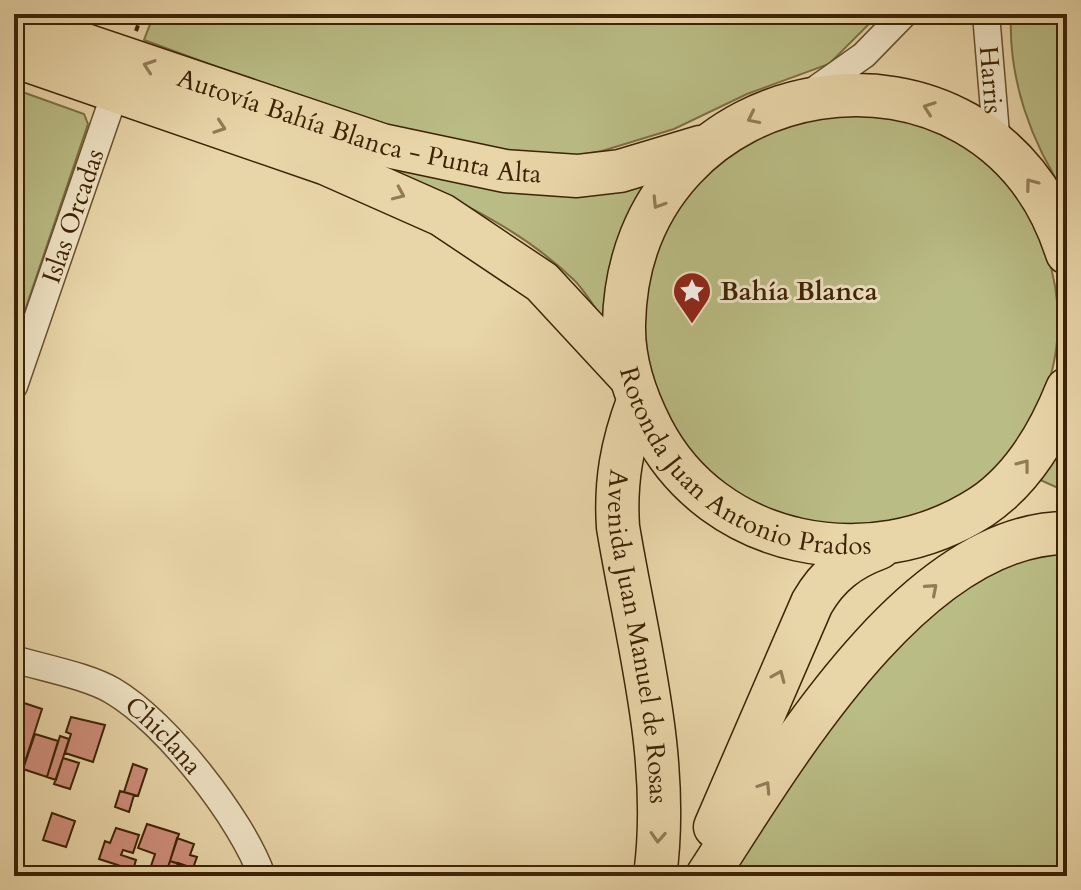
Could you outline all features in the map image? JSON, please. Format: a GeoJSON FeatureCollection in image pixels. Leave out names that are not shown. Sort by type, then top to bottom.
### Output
{"type":"FeatureCollection","features":[{"type":"Feature","properties":{"kind":"main road","name":"Autovía Bahía Blanca - Punta Alta"},"geometry":{"type":"LineString","coordinates":[[14,21],[382,145],[505,171],[577,176],[620,171],[708,144]]}},
{"type":"Feature","properties":{"kind":"main road","name":"Autovía Bahía Blanca - Punta Alta"},"geometry":{"type":"LineString","coordinates":[[14,56],[365,179],[442,215],[542,282],[634,389]]}},
{"type":"Feature","properties":{"kind":"main road","name":"Rotonda Juan Antonio Prados"},"geometry":{"type":"LineString","coordinates":[[1064,239],[1033,183],[997,146],[953,117],[905,100],[853,94],[801,99],[752,116],[708,144],[672,181],[644,225],[632,262],[623,326],[634,389],[661,447],[687,477],[737,517],[784,538],[835,547],[887,545],[937,531],[983,506],[1021,471],[1051,428],[1067,389]]}},
{"type":"Feature","properties":{"kind":"main road","name":"Avenida Juan Manuel de Rosas"},"geometry":{"type":"LineString","coordinates":[[634,389],[616,496],[618,527],[654,734],[659,822],[655,876]]}},
{"type":"Feature","properties":{"kind":"main road"},"geometry":{"type":"LineString","coordinates":[[937,531],[1002,516],[1067,519]]}},
{"type":"Feature","properties":{"kind":"main road"},"geometry":{"type":"LineString","coordinates":[[707,876],[820,709],[911,608],[957,568],[983,553],[1022,539],[1067,533]]}},
{"type":"Feature","properties":{"kind":"main road"},"geometry":{"type":"LineString","coordinates":[[694,876],[812,603],[832,575],[847,563],[887,545]]}},
{"type":"Feature","properties":{"kind":"street"},"geometry":{"type":"LineString","coordinates":[[801,99],[864,55],[904,14]]}},
{"type":"Feature","properties":{"kind":"street","name":"Harris"},"geometry":{"type":"LineString","coordinates":[[986,14],[997,146]]}},
{"type":"Feature","properties":{"kind":"street","name":"Islas Orcadas"},"geometry":{"type":"LineString","coordinates":[[14,386],[116,90]]}},
{"type":"Feature","properties":{"kind":"street","name":"Chiclana"},"geometry":{"type":"LineString","coordinates":[[14,659],[113,691],[157,727],[233,818],[262,875]]}},
{"type":"Feature","properties":{"kind":"green space"},"geometry":{"type":"Polygon","coordinates":[[[154,14],[879,14],[829,64],[747,94],[674,129],[602,151],[564,158],[516,154],[380,127],[144,40],[154,14]]]}},
{"type":"Feature","properties":{"kind":"green space"},"geometry":{"type":"Polygon","coordinates":[[[1011,14],[1067,14],[1067,196],[1043,154],[1024,110],[1013,62],[1011,14]]]}},
{"type":"Feature","properties":{"kind":"green space"},"geometry":{"type":"Polygon","coordinates":[[[14,89],[84,114],[88,124],[14,343],[14,89]]]}},
{"type":"Feature","properties":{"kind":"green space"},"geometry":{"type":"Polygon","coordinates":[[[850,113],[891,117],[930,129],[966,148],[997,174],[1023,205],[1042,241],[1054,280],[1058,321],[1054,362],[1042,401],[1023,437],[997,468],[966,494],[930,513],[891,525],[850,529],[809,525],[770,513],[734,494],[703,468],[677,437],[658,401],[646,362],[642,321],[646,280],[658,241],[677,205],[703,174],[734,148],[770,129],[809,117],[850,113]]]}},
{"type":"Feature","properties":{"kind":"green space"},"geometry":{"type":"Polygon","coordinates":[[[324,139],[661,175],[610,331],[575,281],[519,236],[456,200],[324,139]]]}},
{"type":"Feature","properties":{"kind":"green space"},"geometry":{"type":"Polygon","coordinates":[[[1067,424],[1067,492],[1038,479],[1067,424]]]}},
{"type":"Feature","properties":{"kind":"green space"},"geometry":{"type":"Polygon","coordinates":[[[1067,548],[1067,876],[725,876],[882,650],[986,565],[1067,548]]]}},
{"type":"Feature","properties":{"kind":"building"},"geometry":{"type":"Polygon","coordinates":[[[18,701],[42,709],[24,765],[14,762],[14,714],[18,701]]]}},
{"type":"Feature","properties":{"kind":"building"},"geometry":{"type":"Polygon","coordinates":[[[71,717],[105,725],[93,762],[65,753],[71,734],[66,732],[71,717]]]}},
{"type":"Feature","properties":{"kind":"building"},"geometry":{"type":"Polygon","coordinates":[[[35,734],[58,741],[47,777],[23,769],[35,734]]]}},
{"type":"Feature","properties":{"kind":"building"},"geometry":{"type":"Polygon","coordinates":[[[60,736],[69,739],[56,780],[47,777],[60,736]]]}},
{"type":"Feature","properties":{"kind":"building"},"geometry":{"type":"Polygon","coordinates":[[[63,758],[79,763],[70,789],[54,784],[63,758]]]}},
{"type":"Feature","properties":{"kind":"building"},"geometry":{"type":"Polygon","coordinates":[[[14,762],[24,765],[17,789],[14,788],[14,762]]]}},
{"type":"Feature","properties":{"kind":"building"},"geometry":{"type":"Polygon","coordinates":[[[133,764],[147,769],[138,796],[124,792],[133,764]]]}},
{"type":"Feature","properties":{"kind":"building"},"geometry":{"type":"Polygon","coordinates":[[[120,791],[134,795],[129,812],[115,807],[120,791]]]}},
{"type":"Feature","properties":{"kind":"building"},"geometry":{"type":"Polygon","coordinates":[[[52,813],[75,821],[66,847],[43,840],[52,813]]]}},
{"type":"Feature","properties":{"kind":"building"},"geometry":{"type":"Polygon","coordinates":[[[147,824],[179,834],[165,876],[148,875],[155,854],[138,848],[147,824]]]}},
{"type":"Feature","properties":{"kind":"building"},"geometry":{"type":"Polygon","coordinates":[[[116,828],[139,835],[133,853],[123,850],[121,855],[136,860],[133,870],[99,859],[105,841],[110,843],[116,828]]]}},
{"type":"Feature","properties":{"kind":"building"},"geometry":{"type":"Polygon","coordinates":[[[177,838],[194,844],[190,855],[197,857],[193,868],[170,861],[177,838]]]}},
{"type":"Feature","properties":{"kind":"building"},"geometry":{"type":"Polygon","coordinates":[[[170,861],[212,875],[165,876],[170,861]]]}},
{"type":"Feature","properties":{"kind":"building"},"geometry":{"type":"Polygon","coordinates":[[[178,863],[210,874],[173,876],[178,863]]]}},
{"type":"Feature","properties":{"kind":"place","name":"Bahía Blanca"},"geometry":{"type":"Point","coordinates":[692,325]}}]}
